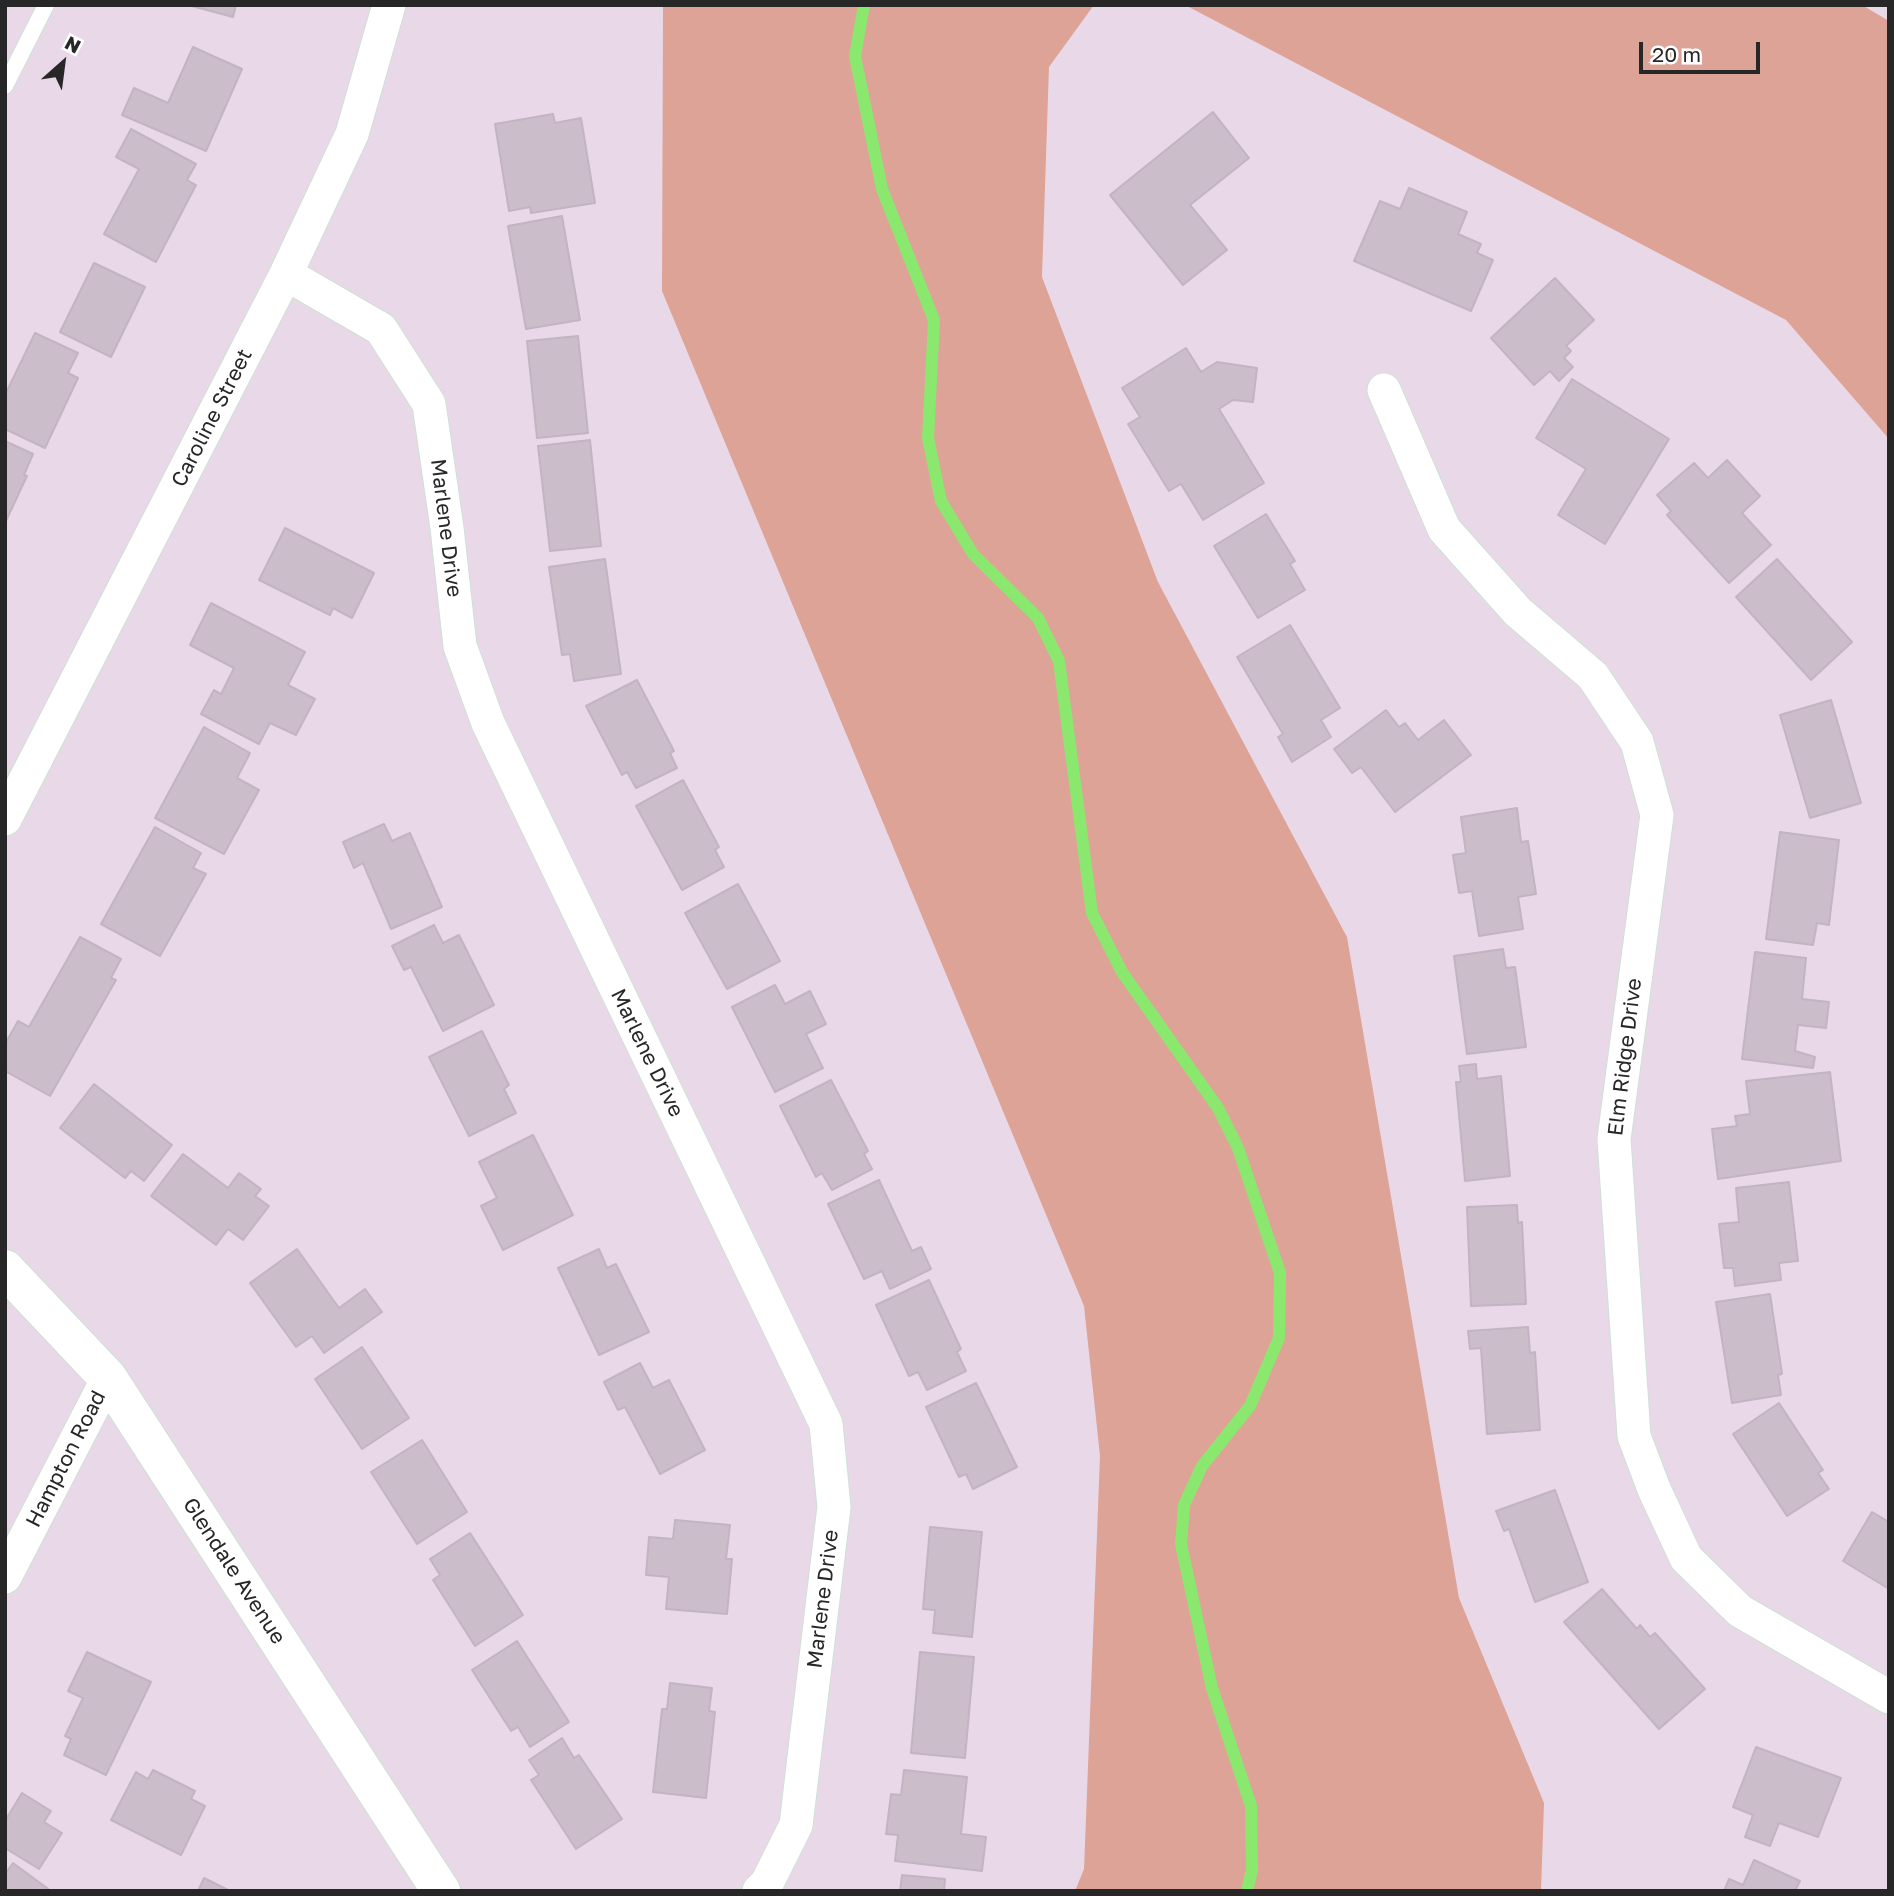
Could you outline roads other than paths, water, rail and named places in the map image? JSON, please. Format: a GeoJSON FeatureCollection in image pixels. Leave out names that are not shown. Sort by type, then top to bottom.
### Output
{"type":"FeatureCollection","features":[{"type":"Feature","properties":{"kind":"main road","name":"Glendale Avenue"},"geometry":{"type":"LineString","coordinates":[[5,1269],[108,1378],[441,1891]]}},
{"type":"Feature","properties":{"kind":"street","name":"Caroline Street"},"geometry":{"type":"LineString","coordinates":[[5,819],[286,274],[352,134],[389,5]]}},
{"type":"Feature","properties":{"kind":"street","name":"Marlene Drive"},"geometry":{"type":"LineString","coordinates":[[286,274],[381,329],[429,404],[460,646],[488,723],[826,1424],[834,1507],[796,1825],[767,1883],[760,1891]]}},
{"type":"Feature","properties":{"kind":"street","name":"Elm Ridge Drive"},"geometry":{"type":"LineString","coordinates":[[1384,390],[1444,529],[1518,612],[1593,676],[1637,742],[1657,815],[1614,1139],[1634,1436],[1654,1489],[1686,1558],[1740,1611],[1889,1697]]}},
{"type":"Feature","properties":{"kind":"street","name":"Hampton Road"},"geometry":{"type":"LineString","coordinates":[[5,1577],[108,1378]]}},
{"type":"Feature","properties":{"kind":"lane"},"geometry":{"type":"LineString","coordinates":[[5,86],[46,5]]}},
{"type":"Feature","properties":{"kind":"waterway"},"geometry":{"type":"LineString","coordinates":[[864,5],[855,56],[882,189],[934,320],[928,438],[941,501],[973,554],[1038,618],[1059,661],[1092,913],[1122,972],[1218,1108],[1238,1148],[1280,1273],[1279,1338],[1250,1406],[1202,1466],[1184,1505],[1181,1544],[1212,1688],[1251,1806],[1252,1870],[1247,1891]]}}]}
